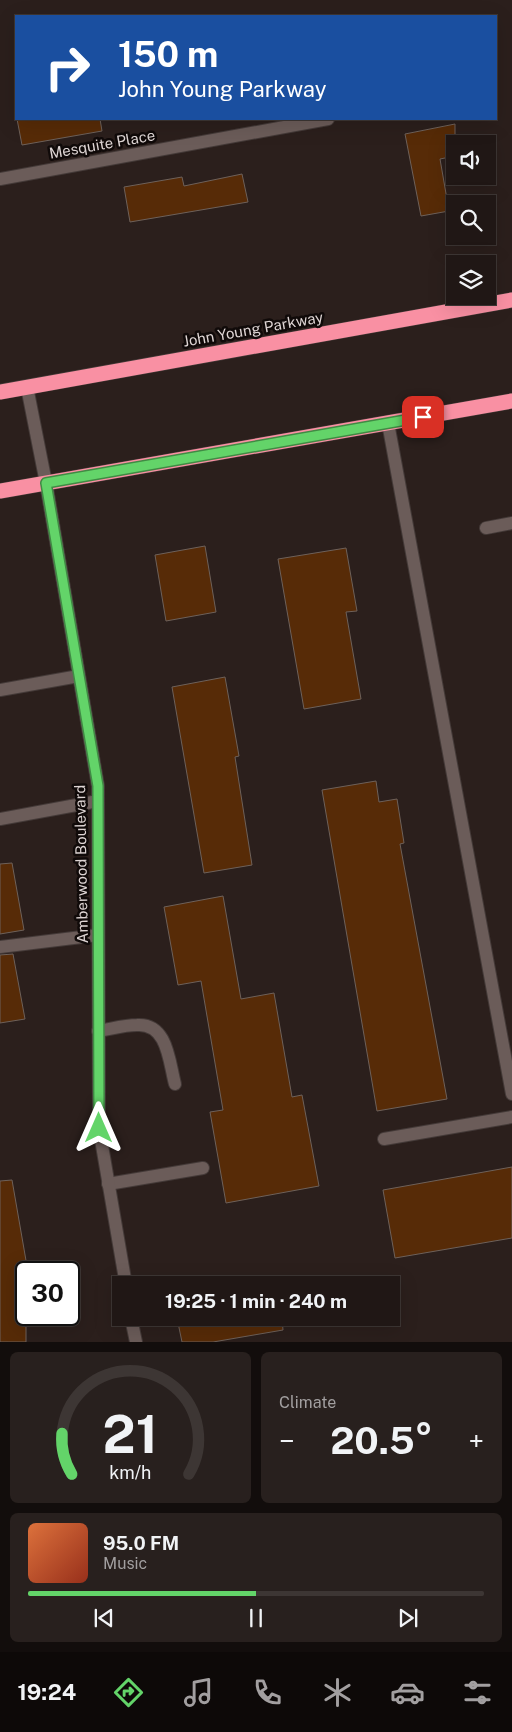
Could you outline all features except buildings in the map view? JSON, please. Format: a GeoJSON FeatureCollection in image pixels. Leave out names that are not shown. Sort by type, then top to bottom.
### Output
{"type":"FeatureCollection","features":[{"type":"Feature","properties":{"kind":"highway","name":"John Young Parkway"},"geometry":{"type":"LineString","coordinates":[[0,392],[512,300]]}},
{"type":"Feature","properties":{"kind":"highway"},"geometry":{"type":"LineString","coordinates":[[0,491],[512,401]]}},
{"type":"Feature","properties":{"kind":"street","name":"Mesquite Place"},"geometry":{"type":"LineString","coordinates":[[0,179],[323,120]]}},
{"type":"Feature","properties":{"kind":"street","name":"Amberwood Boulevard"},"geometry":{"type":"LineString","coordinates":[[27,387],[46,483],[98,786],[99,1128],[124,1276]]}},
{"type":"Feature","properties":{"kind":"street"},"geometry":{"type":"LineString","coordinates":[[388,423],[512,1094]]}},
{"type":"Feature","properties":{"kind":"street"},"geometry":{"type":"LineString","coordinates":[[486,528],[512,523]]}},
{"type":"Feature","properties":{"kind":"street"},"geometry":{"type":"LineString","coordinates":[[0,690],[79,676]]}},
{"type":"Feature","properties":{"kind":"street"},"geometry":{"type":"LineString","coordinates":[[0,819],[98,801]]}},
{"type":"Feature","properties":{"kind":"street"},"geometry":{"type":"LineString","coordinates":[[0,947],[98,935]]}},
{"type":"Feature","properties":{"kind":"street"},"geometry":{"type":"LineString","coordinates":[[98,1030],[138,1024],[150,1026],[159,1032],[166,1046],[175,1084]]}},
{"type":"Feature","properties":{"kind":"street"},"geometry":{"type":"LineString","coordinates":[[384,1140],[512,1117]]}},
{"type":"Feature","properties":{"kind":"street"},"geometry":{"type":"LineString","coordinates":[[108,1184],[202,1168]]}},
{"type":"Feature","properties":{"kind":"street"},"geometry":{"type":"LineString","coordinates":[[133,1326],[136,1342]]}},
{"type":"Feature","properties":{"kind":"route"},"geometry":{"type":"LineString","coordinates":[[99,1128],[98,786],[46,483],[423,417]]}}]}
